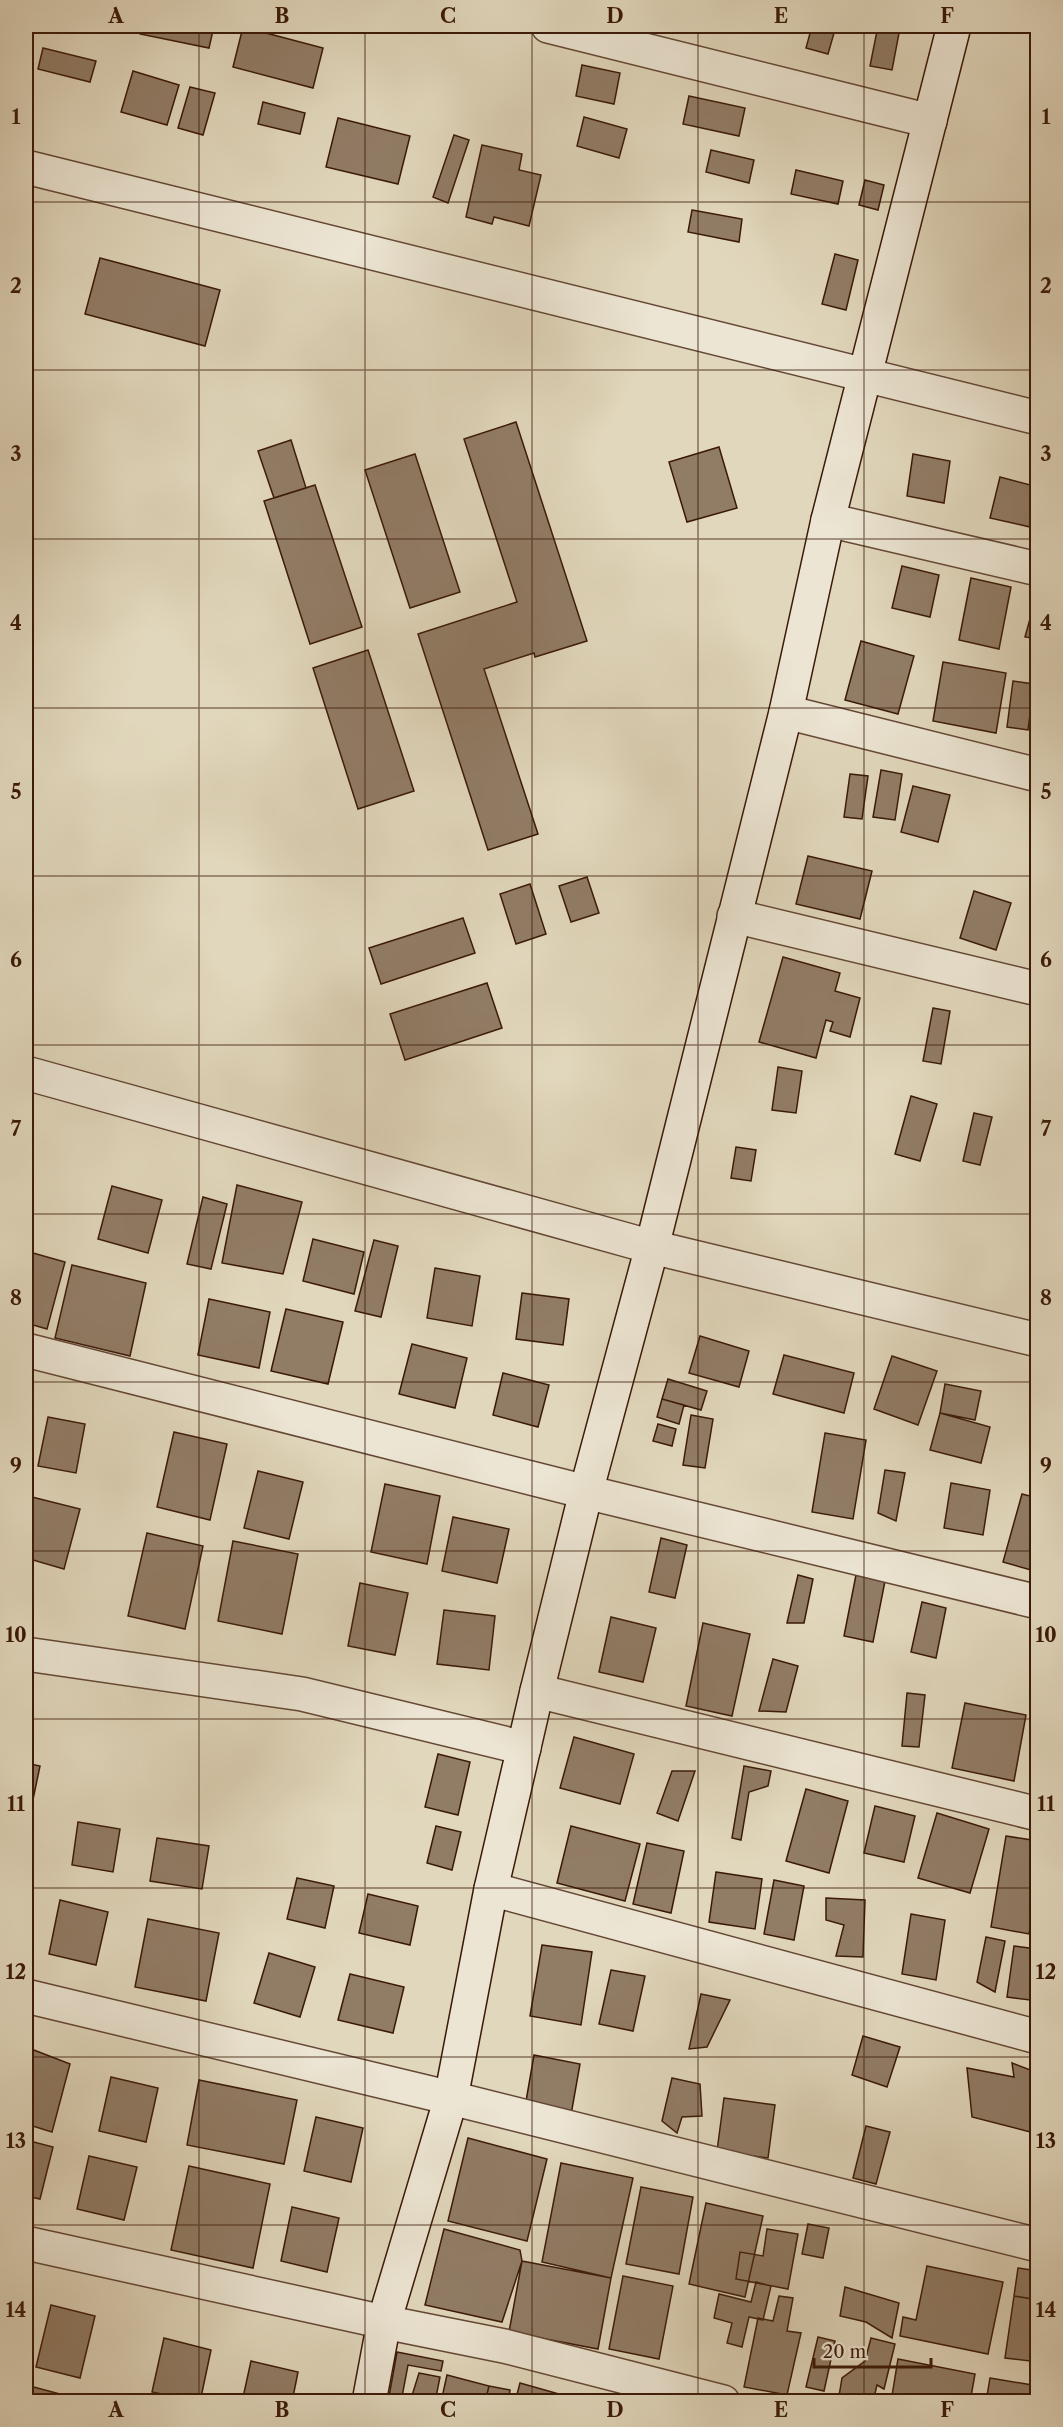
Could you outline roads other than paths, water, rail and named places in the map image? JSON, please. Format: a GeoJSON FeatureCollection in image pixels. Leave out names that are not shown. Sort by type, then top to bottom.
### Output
{"type":"FeatureCollection","features":[{"type":"Feature","properties":{"kind":"street"},"geometry":{"type":"LineString","coordinates":[[548,26],[930,121]]}},
{"type":"Feature","properties":{"kind":"street"},"geometry":{"type":"LineString","coordinates":[[369,2402],[384,2322],[451,2098],[491,1889],[537,1691],[586,1492],[652,1247],[786,712],[828,520],[863,376],[954,26]]}},
{"type":"Feature","properties":{"kind":"street"},"geometry":{"type":"LineString","coordinates":[[26,168],[1038,418]]}},
{"type":"Feature","properties":{"kind":"street"},"geometry":{"type":"LineString","coordinates":[[828,520],[1038,569]]}},
{"type":"Feature","properties":{"kind":"street"},"geometry":{"type":"LineString","coordinates":[[786,712],[1038,775]]}},
{"type":"Feature","properties":{"kind":"street"},"geometry":{"type":"LineString","coordinates":[[734,916],[1038,989]]}},
{"type":"Feature","properties":{"kind":"street"},"geometry":{"type":"LineString","coordinates":[[26,1073],[652,1247],[1038,1340]]}},
{"type":"Feature","properties":{"kind":"street"},"geometry":{"type":"LineString","coordinates":[[26,1350],[586,1492],[1038,1602]]}},
{"type":"Feature","properties":{"kind":"street"},"geometry":{"type":"LineString","coordinates":[[26,1654],[302,1694],[524,1748]]}},
{"type":"Feature","properties":{"kind":"street"},"geometry":{"type":"LineString","coordinates":[[537,1691],[1038,1814]]}},
{"type":"Feature","properties":{"kind":"street"},"geometry":{"type":"LineString","coordinates":[[491,1889],[1038,2037]]}},
{"type":"Feature","properties":{"kind":"street"},"geometry":{"type":"LineString","coordinates":[[26,1996],[451,2098],[1038,2246]]}},
{"type":"Feature","properties":{"kind":"street"},"geometry":{"type":"LineString","coordinates":[[26,2243],[384,2322],[504,2346],[723,2402]]}}]}
